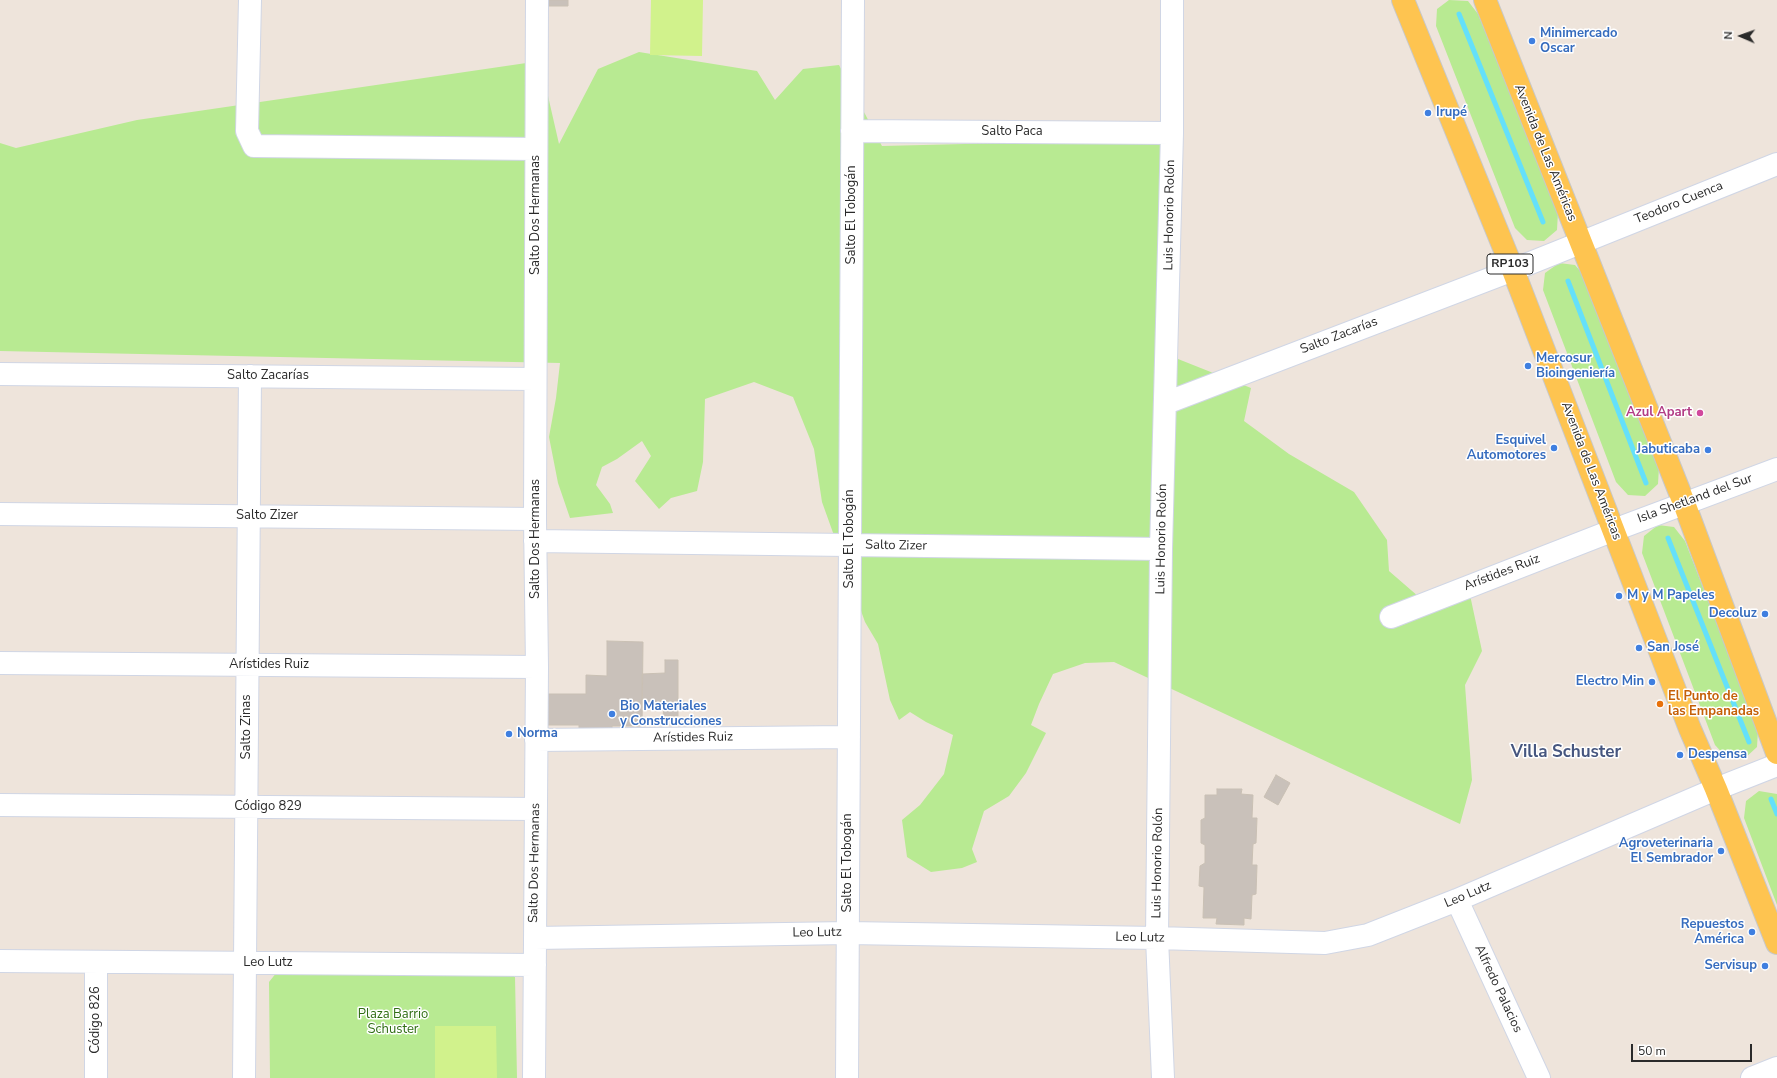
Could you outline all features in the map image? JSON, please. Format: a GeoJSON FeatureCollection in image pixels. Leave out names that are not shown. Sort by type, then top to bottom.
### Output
{"type":"FeatureCollection","features":[{"type":"Feature","properties":{"kind":"main road","name":"Avenida de Las Américas"},"geometry":{"type":"LineString","coordinates":[[1403,0],[1513,270],[1688,721],[1777,943]]}},
{"type":"Feature","properties":{"kind":"main road","name":"Avenida de Las Américas"},"geometry":{"type":"LineString","coordinates":[[1485,0],[1684,503],[1777,753]]}},
{"type":"Feature","properties":{"kind":"street"},"geometry":{"type":"LineString","coordinates":[[250,0],[248,131],[254,146],[536,149]]}},
{"type":"Feature","properties":{"kind":"street","name":"Salto Dos Hermanas"},"geometry":{"type":"LineString","coordinates":[[534,1078],[537,667],[535,379],[537,0]]}},
{"type":"Feature","properties":{"kind":"street","name":"Salto El Tobogán"},"geometry":{"type":"LineString","coordinates":[[847,1078],[853,0]]}},
{"type":"Feature","properties":{"kind":"street","name":"Luis Honorio Rolón"},"geometry":{"type":"LineString","coordinates":[[1163,1078],[1157,938],[1161,549],[1172,133],[1172,0]]}},
{"type":"Feature","properties":{"kind":"street","name":"Salto Paca"},"geometry":{"type":"LineString","coordinates":[[852,131],[1172,133]]}},
{"type":"Feature","properties":{"kind":"street","name":"Teodoro Cuenca"},"geometry":{"type":"LineString","coordinates":[[1513,270],[1777,164]]}},
{"type":"Feature","properties":{"kind":"street","name":"Salto Zacarías"},"geometry":{"type":"LineString","coordinates":[[1166,403],[1513,270]]}},
{"type":"Feature","properties":{"kind":"street","name":"Salto Zacarías"},"geometry":{"type":"LineString","coordinates":[[0,374],[535,379]]}},
{"type":"Feature","properties":{"kind":"street","name":"Salto Zinas"},"geometry":{"type":"LineString","coordinates":[[244,1078],[250,376]]}},
{"type":"Feature","properties":{"kind":"street","name":"Isla Shetland del Sur"},"geometry":{"type":"LineString","coordinates":[[1614,530],[1777,469]]}},
{"type":"Feature","properties":{"kind":"street","name":"Salto Zizer"},"geometry":{"type":"LineString","coordinates":[[0,514],[535,519]]}},
{"type":"Feature","properties":{"kind":"street","name":"Arístides Ruiz"},"geometry":{"type":"LineString","coordinates":[[1391,617],[1614,530]]}},
{"type":"Feature","properties":{"kind":"street","name":"Salto Zizer"},"geometry":{"type":"LineString","coordinates":[[535,541],[1161,549]]}},
{"type":"Feature","properties":{"kind":"street","name":"Arístides Ruiz"},"geometry":{"type":"LineString","coordinates":[[0,663],[537,667]]}},
{"type":"Feature","properties":{"kind":"street","name":"Arístides Ruiz"},"geometry":{"type":"LineString","coordinates":[[536,740],[849,737]]}},
{"type":"Feature","properties":{"kind":"street","name":"Leo Lutz"},"geometry":{"type":"LineString","coordinates":[[534,938],[848,933],[1157,938],[1325,943],[1368,935],[1458,900],[1716,789],[1777,765]]}},
{"type":"Feature","properties":{"kind":"street","name":"Código 829"},"geometry":{"type":"LineString","coordinates":[[0,805],[536,809]]}},
{"type":"Feature","properties":{"kind":"street","name":"Alfredo Palacios"},"geometry":{"type":"LineString","coordinates":[[1458,900],[1539,1078]]}},
{"type":"Feature","properties":{"kind":"street","name":"Leo Lutz"},"geometry":{"type":"LineString","coordinates":[[0,961],[535,965]]}},
{"type":"Feature","properties":{"kind":"street","name":"Código 826"},"geometry":{"type":"LineString","coordinates":[[96,962],[96,1078]]}},
{"type":"Feature","properties":{"kind":"street"},"geometry":{"type":"LineString","coordinates":[[1752,1078],[1777,1068]]}},
{"type":"Feature","properties":{"kind":"green space"},"geometry":{"type":"Polygon","coordinates":[[[651,0],[703,0],[702,56],[650,55],[651,0]]]}},
{"type":"Feature","properties":{"kind":"green space"},"geometry":{"type":"Polygon","coordinates":[[[1449,0],[1468,1],[1478,14],[1558,212],[1557,230],[1544,241],[1527,240],[1515,228],[1436,26],[1437,9],[1449,0]]]}},
{"type":"Feature","properties":{"kind":"green space"},"geometry":{"type":"Polygon","coordinates":[[[639,52],[757,71],[775,100],[803,69],[839,65],[882,146],[1170,139],[1173,357],[1251,388],[1244,421],[1289,454],[1354,492],[1387,540],[1389,571],[1419,597],[1470,595],[1482,651],[1465,685],[1472,780],[1460,824],[1114,662],[1085,663],[1053,674],[1031,725],[1046,733],[1026,773],[1009,796],[984,811],[972,849],[977,862],[962,868],[931,872],[907,857],[902,820],[920,805],[944,774],[953,735],[926,722],[910,712],[899,720],[890,700],[878,644],[865,622],[822,502],[814,449],[793,397],[754,382],[705,399],[703,462],[697,491],[671,498],[659,509],[635,481],[651,456],[642,441],[617,459],[602,467],[596,485],[610,504],[613,513],[570,518],[558,483],[549,437],[560,363],[0,351],[0,143],[16,148],[137,120],[540,61],[559,144],[598,69],[639,52]]]}},
{"type":"Feature","properties":{"kind":"green space"},"geometry":{"type":"Polygon","coordinates":[[[1559,263],[1575,265],[1586,278],[1659,467],[1658,484],[1645,496],[1628,495],[1616,482],[1543,290],[1545,273],[1559,263]]]}},
{"type":"Feature","properties":{"kind":"green space"},"geometry":{"type":"Polygon","coordinates":[[[1658,525],[1674,527],[1685,541],[1758,730],[1757,747],[1744,759],[1727,758],[1715,745],[1642,553],[1644,536],[1658,525]]]}},
{"type":"Feature","properties":{"kind":"green space"},"geometry":{"type":"Polygon","coordinates":[[[1759,791],[1777,794],[1777,905],[1744,818],[1746,801],[1759,791]]]}},
{"type":"Feature","properties":{"kind":"green space","name":"Plaza Barrio Schuster"},"geometry":{"type":"Polygon","coordinates":[[[500,966],[515,977],[517,1078],[270,1078],[269,982],[281,967],[500,966]]]}},
{"type":"Feature","properties":{"kind":"green space"},"geometry":{"type":"Polygon","coordinates":[[[435,1026],[496,1026],[497,1078],[435,1078],[435,1026]]]}},
{"type":"Feature","properties":{"kind":"building"},"geometry":{"type":"Polygon","coordinates":[[[548,0],[568,0],[568,6],[548,6],[548,0]]]}},
{"type":"Feature","properties":{"kind":"building"},"geometry":{"type":"Polygon","coordinates":[[[607,641],[643,642],[642,726],[612,726],[612,731],[579,731],[579,725],[545,725],[545,694],[586,694],[586,675],[607,676],[607,641]]]}},
{"type":"Feature","properties":{"kind":"building"},"geometry":{"type":"Polygon","coordinates":[[[665,660],[678,660],[678,716],[663,716],[664,707],[642,707],[642,674],[665,673],[665,660]]]}},
{"type":"Feature","properties":{"kind":"building"},"geometry":{"type":"Polygon","coordinates":[[[1276,775],[1290,783],[1278,805],[1264,797],[1276,775]]]}},
{"type":"Feature","properties":{"kind":"building"},"geometry":{"type":"Polygon","coordinates":[[[1217,789],[1242,789],[1241,794],[1253,795],[1252,818],[1257,818],[1256,843],[1253,844],[1252,865],[1257,865],[1256,894],[1252,895],[1251,919],[1244,918],[1244,925],[1216,924],[1217,918],[1203,918],[1204,887],[1199,886],[1200,866],[1205,863],[1205,845],[1201,843],[1201,820],[1205,818],[1205,795],[1217,795],[1217,789]]]}},
{"type":"Feature","properties":{"kind":"waterway"},"geometry":{"type":"LineString","coordinates":[[1459,14],[1543,222]]}},
{"type":"Feature","properties":{"kind":"waterway"},"geometry":{"type":"LineString","coordinates":[[1568,281],[1646,483]]}},
{"type":"Feature","properties":{"kind":"waterway"},"geometry":{"type":"LineString","coordinates":[[1668,538],[1749,742]]}},
{"type":"Feature","properties":{"kind":"waterway"},"geometry":{"type":"LineString","coordinates":[[1771,799],[1777,814]]}},
{"type":"Feature","properties":{"kind":"place","name":"Minimercado Oscar"},"geometry":{"type":"Point","coordinates":[1532,41]}},
{"type":"Feature","properties":{"kind":"place","name":"Irupé"},"geometry":{"type":"Point","coordinates":[1428,113]}},
{"type":"Feature","properties":{"kind":"place","name":"Mercosur Bioingeniería"},"geometry":{"type":"Point","coordinates":[1528,366]}},
{"type":"Feature","properties":{"kind":"place","name":"Azul Apart"},"geometry":{"type":"Point","coordinates":[1700,413]}},
{"type":"Feature","properties":{"kind":"place","name":"Esquivel Automotores"},"geometry":{"type":"Point","coordinates":[1554,448]}},
{"type":"Feature","properties":{"kind":"place","name":"Jabuticaba"},"geometry":{"type":"Point","coordinates":[1708,450]}},
{"type":"Feature","properties":{"kind":"place","name":"M y M Papeles"},"geometry":{"type":"Point","coordinates":[1619,596]}},
{"type":"Feature","properties":{"kind":"place","name":"Decoluz"},"geometry":{"type":"Point","coordinates":[1765,614]}},
{"type":"Feature","properties":{"kind":"place","name":"San José"},"geometry":{"type":"Point","coordinates":[1639,648]}},
{"type":"Feature","properties":{"kind":"place","name":"Electro Min"},"geometry":{"type":"Point","coordinates":[1652,682]}},
{"type":"Feature","properties":{"kind":"place","name":"El Punto de las Empanadas"},"geometry":{"type":"Point","coordinates":[1660,704]}},
{"type":"Feature","properties":{"kind":"place","name":"Bio Materiales y Construcciones"},"geometry":{"type":"Point","coordinates":[612,714]}},
{"type":"Feature","properties":{"kind":"place","name":"Norma"},"geometry":{"type":"Point","coordinates":[509,734]}},
{"type":"Feature","properties":{"kind":"place","name":"Despensa"},"geometry":{"type":"Point","coordinates":[1680,755]}},
{"type":"Feature","properties":{"kind":"place","name":"Agroveterinaria El Sembrador"},"geometry":{"type":"Point","coordinates":[1721,851]}},
{"type":"Feature","properties":{"kind":"place","name":"Repuestos América"},"geometry":{"type":"Point","coordinates":[1752,932]}},
{"type":"Feature","properties":{"kind":"place","name":"Servisup"},"geometry":{"type":"Point","coordinates":[1765,966]}},
{"type":"Feature","properties":{"kind":"district","name":"Villa Schuster"},"geometry":{"type":"Point","coordinates":[1566,753]}}]}
